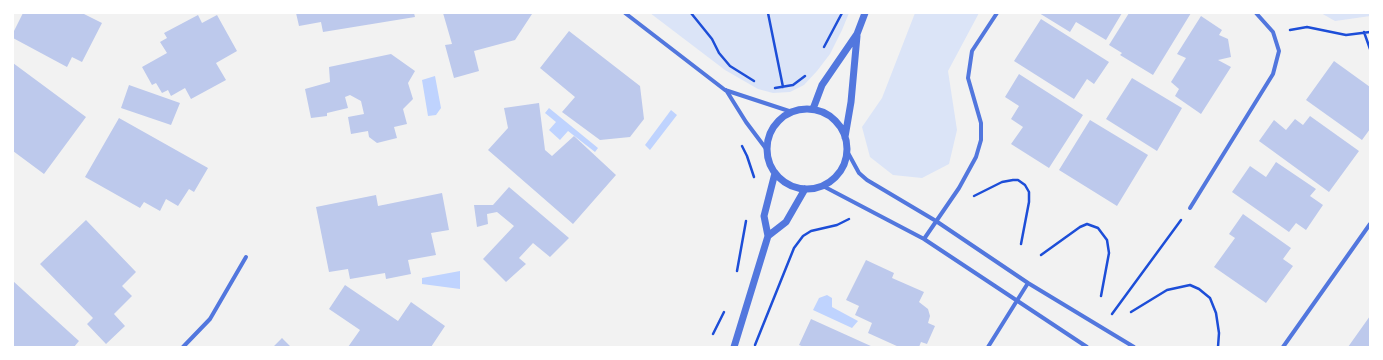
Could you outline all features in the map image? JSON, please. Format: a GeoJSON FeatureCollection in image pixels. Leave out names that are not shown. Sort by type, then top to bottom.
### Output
{"type":"FeatureCollection","features":[{"type":"Feature","properties":{"kind":"street"},"geometry":{"type":"LineString","coordinates":[[625,13],[726,90],[792,112],[813,110],[824,113],[841,127],[845,137],[847,151],[859,173],[867,180],[936,221],[1028,283],[1134,347]]}},
{"type":"Feature","properties":{"kind":"street"},"geometry":{"type":"LineString","coordinates":[[813,110],[822,86],[857,34],[865,13]]}},
{"type":"Feature","properties":{"kind":"street"},"geometry":{"type":"LineString","coordinates":[[924,239],[976,158],[981,140],[981,123],[968,78],[972,51],[997,13]]}},
{"type":"Feature","properties":{"kind":"street"},"geometry":{"type":"LineString","coordinates":[[1190,208],[1273,74],[1278,51],[1273,32],[1256,13]]}},
{"type":"Feature","properties":{"kind":"street"},"geometry":{"type":"LineString","coordinates":[[845,137],[851,102],[857,34]]}},
{"type":"Feature","properties":{"kind":"street"},"geometry":{"type":"LineString","coordinates":[[726,90],[746,122],[767,150]]}},
{"type":"Feature","properties":{"kind":"street"},"geometry":{"type":"LineString","coordinates":[[792,112],[782,118],[774,127],[769,138],[767,150],[768,158],[775,173],[788,184],[805,189],[823,186],[840,172],[847,151]]}},
{"type":"Feature","properties":{"kind":"street"},"geometry":{"type":"LineString","coordinates":[[734,347],[768,236],[764,216],[775,173]]}},
{"type":"Feature","properties":{"kind":"street"},"geometry":{"type":"LineString","coordinates":[[823,186],[924,239],[1087,347]]}},
{"type":"Feature","properties":{"kind":"street"},"geometry":{"type":"LineString","coordinates":[[768,236],[786,222],[805,189]]}},
{"type":"Feature","properties":{"kind":"street"},"geometry":{"type":"LineString","coordinates":[[1283,347],[1370,224]]}},
{"type":"Feature","properties":{"kind":"street"},"geometry":{"type":"LineString","coordinates":[[182,347],[210,319],[246,258]]}},
{"type":"Feature","properties":{"kind":"street"},"geometry":{"type":"LineString","coordinates":[[988,347],[1028,283]]}},
{"type":"Feature","properties":{"kind":"path"},"geometry":{"type":"LineString","coordinates":[[691,13],[712,39],[719,53],[730,66],[760,84]]}},
{"type":"Feature","properties":{"kind":"path"},"geometry":{"type":"LineString","coordinates":[[768,13],[783,88]]}},
{"type":"Feature","properties":{"kind":"path"},"geometry":{"type":"LineString","coordinates":[[824,48],[842,13]]}},
{"type":"Feature","properties":{"kind":"path"},"geometry":{"type":"LineString","coordinates":[[1273,32],[1307,27],[1346,35],[1370,32]]}},
{"type":"Feature","properties":{"kind":"path"},"geometry":{"type":"LineString","coordinates":[[1364,32],[1370,49]]}},
{"type":"Feature","properties":{"kind":"path"},"geometry":{"type":"LineString","coordinates":[[772,88],[783,88],[793,85],[806,74]]}},
{"type":"Feature","properties":{"kind":"path"},"geometry":{"type":"LineString","coordinates":[[739,142],[747,156],[754,174],[754,180]]}},
{"type":"Feature","properties":{"kind":"path"},"geometry":{"type":"LineString","coordinates":[[974,196],[1002,182],[1018,180],[1025,185],[1028,192],[1029,202],[1021,244]]}},
{"type":"Feature","properties":{"kind":"path"},"geometry":{"type":"LineString","coordinates":[[1102,328],[1163,242],[1190,208]]}},
{"type":"Feature","properties":{"kind":"path"},"geometry":{"type":"LineString","coordinates":[[754,347],[794,248],[803,236],[811,231],[837,225],[849,219]]}},
{"type":"Feature","properties":{"kind":"path"},"geometry":{"type":"LineString","coordinates":[[737,272],[746,220]]}},
{"type":"Feature","properties":{"kind":"path"},"geometry":{"type":"LineString","coordinates":[[1041,254],[1080,227],[1087,224],[1098,228],[1107,240],[1108,253],[1101,296]]}},
{"type":"Feature","properties":{"kind":"path"},"geometry":{"type":"LineString","coordinates":[[1131,312],[1167,290],[1190,285],[1199,289],[1210,298],[1216,313],[1219,333],[1218,347]]}},
{"type":"Feature","properties":{"kind":"path"},"geometry":{"type":"LineString","coordinates":[[713,334],[726,307]]}},
{"type":"Feature","properties":{"kind":"shaded area"},"geometry":{"type":"Polygon","coordinates":[[[650,13],[849,13],[830,54],[804,85],[790,92],[773,93],[758,89],[725,70],[650,13]]]}},
{"type":"Feature","properties":{"kind":"shaded area"},"geometry":{"type":"Polygon","coordinates":[[[915,13],[979,13],[948,71],[957,130],[949,164],[922,178],[893,175],[870,157],[862,127],[882,98],[915,13]]]}},
{"type":"Feature","properties":{"kind":"shaded area"},"geometry":{"type":"Polygon","coordinates":[[[1321,13],[1370,13],[1370,16],[1335,21],[1321,13]]]}},
{"type":"Feature","properties":{"kind":"water"},"geometry":{"type":"Polygon","coordinates":[[[435,76],[441,108],[436,115],[428,116],[422,80],[435,76]]]}},
{"type":"Feature","properties":{"kind":"water"},"geometry":{"type":"Polygon","coordinates":[[[549,108],[598,148],[595,152],[568,131],[560,140],[549,130],[556,122],[545,113],[549,108]]]}},
{"type":"Feature","properties":{"kind":"water"},"geometry":{"type":"Polygon","coordinates":[[[671,110],[677,115],[650,150],[645,145],[671,110]]]}},
{"type":"Feature","properties":{"kind":"water"},"geometry":{"type":"Polygon","coordinates":[[[460,271],[460,289],[422,284],[422,278],[460,271]]]}},
{"type":"Feature","properties":{"kind":"water"},"geometry":{"type":"Polygon","coordinates":[[[827,295],[832,298],[832,307],[858,321],[852,328],[813,310],[819,298],[827,295]]]}},
{"type":"Feature","properties":{"kind":"building"},"geometry":{"type":"Polygon","coordinates":[[[23,13],[82,13],[102,23],[82,62],[72,57],[67,67],[13,38],[13,33],[23,13]]]}},
{"type":"Feature","properties":{"kind":"building"},"geometry":{"type":"Polygon","coordinates":[[[296,13],[414,13],[415,17],[323,32],[321,22],[299,26],[296,13]]]}},
{"type":"Feature","properties":{"kind":"building"},"geometry":{"type":"Polygon","coordinates":[[[443,13],[532,14],[515,40],[474,51],[479,71],[454,78],[445,45],[452,44],[443,13]]]}},
{"type":"Feature","properties":{"kind":"building"},"geometry":{"type":"Polygon","coordinates":[[[1039,13],[1122,13],[1106,40],[1076,22],[1070,32],[1039,13]]]}},
{"type":"Feature","properties":{"kind":"building"},"geometry":{"type":"Polygon","coordinates":[[[1129,13],[1191,13],[1153,75],[1120,55],[1122,53],[1109,45],[1129,13]]]}},
{"type":"Feature","properties":{"kind":"building"},"geometry":{"type":"Polygon","coordinates":[[[198,15],[202,23],[217,15],[237,51],[216,63],[226,80],[191,99],[185,88],[171,96],[168,90],[162,93],[156,83],[152,85],[142,67],[167,53],[160,42],[167,38],[164,33],[198,15]]]}},
{"type":"Feature","properties":{"kind":"building"},"geometry":{"type":"Polygon","coordinates":[[[1201,16],[1222,30],[1219,35],[1228,39],[1231,57],[1218,60],[1231,67],[1201,114],[1175,96],[1179,89],[1171,82],[1186,58],[1177,54],[1201,16]]]}},
{"type":"Feature","properties":{"kind":"building"},"geometry":{"type":"Polygon","coordinates":[[[1041,19],[1109,62],[1094,84],[1087,79],[1074,99],[1014,61],[1041,19]]]}},
{"type":"Feature","properties":{"kind":"building"},"geometry":{"type":"Polygon","coordinates":[[[569,31],[640,86],[644,119],[630,137],[600,140],[562,112],[575,97],[540,68],[569,31]]]}},
{"type":"Feature","properties":{"kind":"building"},"geometry":{"type":"Polygon","coordinates":[[[391,54],[415,71],[408,83],[413,99],[403,109],[407,124],[394,127],[397,138],[377,143],[369,137],[368,131],[351,134],[348,117],[364,114],[361,101],[350,95],[345,97],[348,108],[327,113],[327,116],[311,118],[305,89],[330,82],[329,67],[391,54]]]}},
{"type":"Feature","properties":{"kind":"building"},"geometry":{"type":"Polygon","coordinates":[[[1334,61],[1370,87],[1370,129],[1362,140],[1306,100],[1334,61]]]}},
{"type":"Feature","properties":{"kind":"building"},"geometry":{"type":"Polygon","coordinates":[[[13,63],[86,117],[44,174],[13,151],[13,63]]]}},
{"type":"Feature","properties":{"kind":"building"},"geometry":{"type":"Polygon","coordinates":[[[1019,74],[1083,115],[1049,168],[1011,144],[1023,127],[1011,119],[1019,106],[1005,97],[1019,74]]]}},
{"type":"Feature","properties":{"kind":"building"},"geometry":{"type":"Polygon","coordinates":[[[1132,78],[1182,108],[1157,151],[1106,119],[1132,78]]]}},
{"type":"Feature","properties":{"kind":"building"},"geometry":{"type":"Polygon","coordinates":[[[129,85],[180,103],[171,125],[121,108],[129,85]]]}},
{"type":"Feature","properties":{"kind":"building"},"geometry":{"type":"Polygon","coordinates":[[[539,103],[545,150],[552,156],[574,136],[616,175],[573,224],[488,150],[508,128],[504,108],[539,103]]]}},
{"type":"Feature","properties":{"kind":"building"},"geometry":{"type":"Polygon","coordinates":[[[1310,116],[1359,151],[1329,192],[1259,141],[1274,120],[1286,130],[1295,119],[1303,125],[1310,116]]]}},
{"type":"Feature","properties":{"kind":"building"},"geometry":{"type":"Polygon","coordinates":[[[119,118],[208,168],[194,192],[189,189],[178,206],[166,199],[160,211],[144,202],[140,208],[85,177],[119,118]]]}},
{"type":"Feature","properties":{"kind":"building"},"geometry":{"type":"Polygon","coordinates":[[[1090,120],[1148,155],[1117,206],[1059,170],[1090,120]]]}},
{"type":"Feature","properties":{"kind":"building"},"geometry":{"type":"Polygon","coordinates":[[[1276,162],[1316,189],[1310,196],[1323,205],[1306,230],[1296,223],[1289,232],[1232,192],[1250,166],[1266,177],[1276,162]]]}},
{"type":"Feature","properties":{"kind":"building"},"geometry":{"type":"Polygon","coordinates":[[[509,187],[569,238],[550,257],[533,243],[519,258],[526,264],[506,282],[483,259],[514,226],[497,212],[487,214],[488,224],[477,227],[474,205],[493,205],[509,187]]]}},
{"type":"Feature","properties":{"kind":"building"},"geometry":{"type":"Polygon","coordinates":[[[442,193],[449,230],[431,233],[436,255],[408,260],[411,274],[386,279],[385,273],[350,279],[348,269],[329,272],[316,207],[376,195],[378,206],[442,193]]]}},
{"type":"Feature","properties":{"kind":"building"},"geometry":{"type":"Polygon","coordinates":[[[1243,214],[1291,248],[1283,259],[1293,266],[1266,303],[1214,267],[1235,238],[1229,234],[1243,214]]]}},
{"type":"Feature","properties":{"kind":"building"},"geometry":{"type":"Polygon","coordinates":[[[86,220],[136,272],[122,286],[132,296],[114,314],[125,326],[106,344],[87,324],[93,318],[40,264],[86,220]]]}},
{"type":"Feature","properties":{"kind":"building"},"geometry":{"type":"Polygon","coordinates":[[[866,260],[894,273],[892,278],[924,292],[919,302],[928,309],[930,316],[928,323],[935,326],[927,344],[921,342],[919,347],[899,347],[868,333],[872,323],[855,315],[859,306],[846,300],[866,260]]]}},
{"type":"Feature","properties":{"kind":"building"},"geometry":{"type":"Polygon","coordinates":[[[13,281],[79,341],[74,347],[13,347],[13,281]]]}},
{"type":"Feature","properties":{"kind":"building"},"geometry":{"type":"Polygon","coordinates":[[[345,285],[398,321],[411,302],[445,326],[431,347],[348,347],[360,330],[329,309],[345,285]]]}},
{"type":"Feature","properties":{"kind":"building"},"geometry":{"type":"Polygon","coordinates":[[[1370,316],[1370,347],[1348,347],[1370,316]]]}},
{"type":"Feature","properties":{"kind":"building"},"geometry":{"type":"Polygon","coordinates":[[[811,319],[873,347],[804,347],[799,345],[811,319]]]}},
{"type":"Feature","properties":{"kind":"building"},"geometry":{"type":"Polygon","coordinates":[[[282,338],[291,347],[273,347],[282,338]]]}}]}
